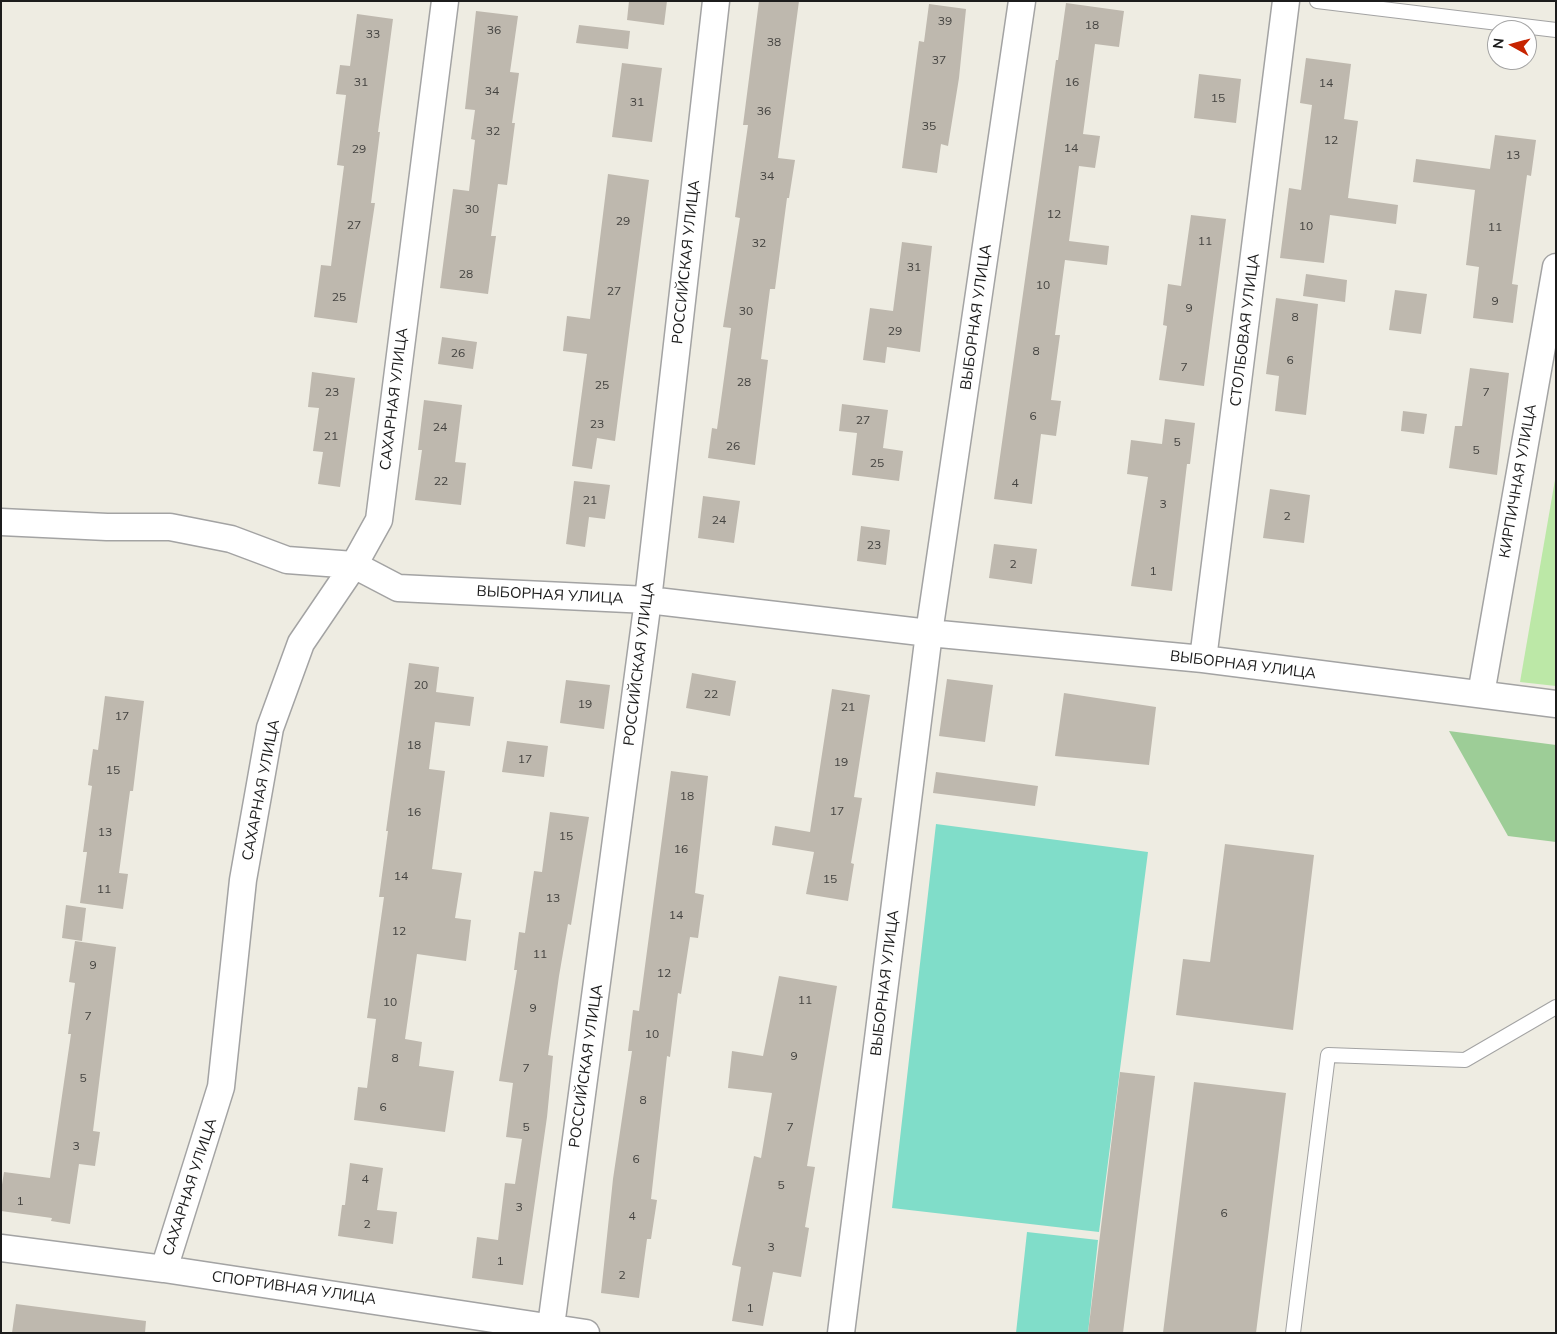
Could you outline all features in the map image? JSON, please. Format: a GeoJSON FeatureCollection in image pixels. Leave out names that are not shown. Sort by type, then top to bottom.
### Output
{"type":"FeatureCollection","features":[{"type":"Feature","properties":{"kind":"street","name":"САХАРНАЯ УЛИЦА"},"geometry":{"type":"LineString","coordinates":[[164,1269],[221,1087],[243,880],[270,728],[301,643],[354,565],[378,520],[445,1]]}},
{"type":"Feature","properties":{"kind":"street","name":"РОССИЙСКАЯ УЛИЦА"},"geometry":{"type":"LineString","coordinates":[[551,1326],[648,600],[716,1]]}},
{"type":"Feature","properties":{"kind":"street","name":"ВЫБОРНАЯ УЛИЦА"},"geometry":{"type":"LineString","coordinates":[[841,1333],[929,633],[1022,1]]}},
{"type":"Feature","properties":{"kind":"street","name":"СТОЛБОВАЯ УЛИЦА"},"geometry":{"type":"LineString","coordinates":[[1203,659],[1286,1]]}},
{"type":"Feature","properties":{"kind":"street","name":"КИРПИЧНАЯ УЛИЦА"},"geometry":{"type":"LineString","coordinates":[[1481,694],[1556,267]]}},
{"type":"Feature","properties":{"kind":"street"},"geometry":{"type":"LineString","coordinates":[[1,522],[107,527],[170,526],[231,539],[287,560],[354,565]]}},
{"type":"Feature","properties":{"kind":"street","name":"ВЫБОРНАЯ УЛИЦА"},"geometry":{"type":"LineString","coordinates":[[354,565],[398,588],[648,600],[929,633],[1203,659],[1556,704]]}},
{"type":"Feature","properties":{"kind":"street","name":"СПОРТИВНАЯ УЛИЦА"},"geometry":{"type":"LineString","coordinates":[[1,1248],[164,1269],[551,1326],[586,1333]]}},
{"type":"Feature","properties":{"kind":"lane"},"geometry":{"type":"LineString","coordinates":[[1317,1],[1556,30]]}},
{"type":"Feature","properties":{"kind":"lane"},"geometry":{"type":"LineString","coordinates":[[1293,1333],[1328,1055],[1465,1060],[1556,1007]]}},
{"type":"Feature","properties":{"kind":"green space"},"geometry":{"type":"Polygon","coordinates":[[[1556,474],[1556,686],[1520,682],[1556,474]]]}},
{"type":"Feature","properties":{"kind":"green space"},"geometry":{"type":"Polygon","coordinates":[[[1449,731],[1556,745],[1556,842],[1508,836],[1449,731]]]}},
{"type":"Feature","properties":{"kind":"shaded area"},"geometry":{"type":"Polygon","coordinates":[[[936,824],[1148,852],[1099,1232],[892,1208],[936,824]]]}},
{"type":"Feature","properties":{"kind":"shaded area"},"geometry":{"type":"Polygon","coordinates":[[[1027,1232],[1098,1240],[1088,1333],[1016,1333],[1027,1232]]]}},
{"type":"Feature","properties":{"kind":"building"},"geometry":{"type":"Polygon","coordinates":[[[629,1],[667,1],[664,25],[627,20],[629,1]]]}},
{"type":"Feature","properties":{"kind":"building"},"geometry":{"type":"Polygon","coordinates":[[[759,1],[799,1],[778,158],[795,160],[789,198],[787,198],[775,289],[770,289],[761,359],[768,360],[755,465],[708,458],[712,428],[717,429],[731,328],[723,327],[740,218],[735,217],[748,125],[743,125],[759,1]]]}},
{"type":"Feature","properties":{"kind":"building"},"geometry":{"type":"Polygon","coordinates":[[[1066,3],[1124,11],[1119,47],[1095,44],[1083,134],[1100,136],[1095,168],[1079,166],[1069,241],[1109,246],[1107,265],[1065,260],[1055,335],[1060,335],[1051,400],[1061,401],[1056,436],[1041,434],[1032,504],[994,499],[1056,60],[1058,60],[1066,3]]]}},
{"type":"Feature","properties":{"kind":"building"},"geometry":{"type":"Polygon","coordinates":[[[929,4],[966,9],[959,78],[948,146],[941,144],[937,173],[902,168],[919,41],[924,42],[929,4]]]}},
{"type":"Feature","properties":{"kind":"building"},"geometry":{"type":"Polygon","coordinates":[[[476,11],[518,16],[510,72],[519,73],[512,123],[515,123],[507,185],[498,184],[491,236],[496,236],[488,294],[440,288],[453,189],[469,191],[475,140],[471,139],[475,110],[465,109],[476,11]]]}},
{"type":"Feature","properties":{"kind":"building"},"geometry":{"type":"Polygon","coordinates":[[[357,14],[393,19],[371,203],[375,203],[357,323],[314,317],[321,265],[331,266],[344,166],[337,165],[346,95],[336,94],[340,65],[350,66],[357,14]]]}},
{"type":"Feature","properties":{"kind":"building"},"geometry":{"type":"Polygon","coordinates":[[[579,25],[630,31],[628,49],[576,43],[579,25]]]}},
{"type":"Feature","properties":{"kind":"building"},"geometry":{"type":"Polygon","coordinates":[[[1306,58],[1351,64],[1344,119],[1358,121],[1348,198],[1398,205],[1396,224],[1330,215],[1324,263],[1280,258],[1289,188],[1301,190],[1312,105],[1300,103],[1306,58]]]}},
{"type":"Feature","properties":{"kind":"building"},"geometry":{"type":"Polygon","coordinates":[[[622,63],[662,68],[652,142],[612,137],[622,63]]]}},
{"type":"Feature","properties":{"kind":"building"},"geometry":{"type":"Polygon","coordinates":[[[1199,74],[1241,79],[1236,123],[1194,118],[1199,74]]]}},
{"type":"Feature","properties":{"kind":"building"},"geometry":{"type":"Polygon","coordinates":[[[1495,135],[1536,140],[1531,176],[1527,175],[1512,284],[1518,285],[1513,323],[1473,318],[1479,267],[1466,265],[1475,190],[1413,182],[1416,159],[1490,169],[1495,135]]]}},
{"type":"Feature","properties":{"kind":"building"},"geometry":{"type":"Polygon","coordinates":[[[608,174],[649,180],[615,441],[597,438],[592,469],[572,466],[587,354],[563,351],[567,316],[590,319],[608,174]]]}},
{"type":"Feature","properties":{"kind":"building"},"geometry":{"type":"Polygon","coordinates":[[[1191,215],[1226,219],[1204,386],[1159,380],[1167,326],[1163,325],[1168,284],[1181,286],[1191,215]]]}},
{"type":"Feature","properties":{"kind":"building"},"geometry":{"type":"Polygon","coordinates":[[[902,242],[932,246],[920,352],[887,347],[885,363],[863,360],[870,308],[893,311],[902,242]]]}},
{"type":"Feature","properties":{"kind":"building"},"geometry":{"type":"Polygon","coordinates":[[[1306,274],[1347,280],[1345,302],[1303,296],[1306,274]]]}},
{"type":"Feature","properties":{"kind":"building"},"geometry":{"type":"Polygon","coordinates":[[[1395,290],[1427,294],[1421,334],[1389,330],[1395,290]]]}},
{"type":"Feature","properties":{"kind":"building"},"geometry":{"type":"Polygon","coordinates":[[[1276,298],[1318,304],[1306,415],[1275,411],[1279,376],[1266,374],[1276,298]]]}},
{"type":"Feature","properties":{"kind":"building"},"geometry":{"type":"Polygon","coordinates":[[[442,337],[477,342],[473,369],[438,364],[442,337]]]}},
{"type":"Feature","properties":{"kind":"building"},"geometry":{"type":"Polygon","coordinates":[[[1470,368],[1509,373],[1497,475],[1449,468],[1455,426],[1462,426],[1470,368]]]}},
{"type":"Feature","properties":{"kind":"building"},"geometry":{"type":"Polygon","coordinates":[[[312,372],[355,378],[340,487],[318,484],[323,452],[313,451],[319,408],[308,407],[312,372]]]}},
{"type":"Feature","properties":{"kind":"building"},"geometry":{"type":"Polygon","coordinates":[[[424,400],[462,405],[455,462],[466,463],[461,505],[415,500],[422,450],[418,450],[424,400]]]}},
{"type":"Feature","properties":{"kind":"building"},"geometry":{"type":"Polygon","coordinates":[[[842,404],[888,410],[883,448],[903,451],[899,481],[852,475],[857,433],[839,431],[842,404]]]}},
{"type":"Feature","properties":{"kind":"building"},"geometry":{"type":"Polygon","coordinates":[[[1403,411],[1427,414],[1424,434],[1401,431],[1403,411]]]}},
{"type":"Feature","properties":{"kind":"building"},"geometry":{"type":"Polygon","coordinates":[[[1165,419],[1195,423],[1190,464],[1187,464],[1172,591],[1131,586],[1148,477],[1127,474],[1131,440],[1162,444],[1165,419]]]}},
{"type":"Feature","properties":{"kind":"building"},"geometry":{"type":"Polygon","coordinates":[[[574,481],[610,485],[605,519],[589,517],[585,547],[566,544],[574,481]]]}},
{"type":"Feature","properties":{"kind":"building"},"geometry":{"type":"Polygon","coordinates":[[[1270,489],[1310,495],[1304,543],[1263,538],[1270,489]]]}},
{"type":"Feature","properties":{"kind":"building"},"geometry":{"type":"Polygon","coordinates":[[[703,496],[740,501],[734,543],[698,538],[703,496]]]}},
{"type":"Feature","properties":{"kind":"building"},"geometry":{"type":"Polygon","coordinates":[[[861,526],[890,530],[886,565],[857,561],[861,526]]]}},
{"type":"Feature","properties":{"kind":"building"},"geometry":{"type":"Polygon","coordinates":[[[994,544],[1037,549],[1032,584],[989,578],[994,544]]]}},
{"type":"Feature","properties":{"kind":"building"},"geometry":{"type":"Polygon","coordinates":[[[409,663],[439,667],[436,692],[474,697],[470,726],[435,722],[429,769],[445,771],[432,869],[462,873],[455,918],[471,920],[466,961],[417,954],[405,1039],[422,1042],[419,1066],[454,1071],[445,1132],[354,1120],[358,1087],[367,1088],[376,1019],[367,1018],[384,897],[379,897],[388,831],[386,831],[409,663]]]}},
{"type":"Feature","properties":{"kind":"building"},"geometry":{"type":"Polygon","coordinates":[[[692,673],[736,681],[730,716],[686,708],[692,673]]]}},
{"type":"Feature","properties":{"kind":"building"},"geometry":{"type":"Polygon","coordinates":[[[947,679],[993,685],[985,742],[939,736],[947,679]]]}},
{"type":"Feature","properties":{"kind":"building"},"geometry":{"type":"Polygon","coordinates":[[[566,680],[610,685],[604,729],[560,723],[566,680]]]}},
{"type":"Feature","properties":{"kind":"building"},"geometry":{"type":"Polygon","coordinates":[[[832,689],[870,695],[854,797],[862,798],[851,863],[854,864],[848,901],[806,894],[814,852],[772,845],[775,826],[810,832],[832,689]]]}},
{"type":"Feature","properties":{"kind":"building"},"geometry":{"type":"Polygon","coordinates":[[[1064,693],[1156,707],[1149,765],[1055,756],[1064,693]]]}},
{"type":"Feature","properties":{"kind":"building"},"geometry":{"type":"Polygon","coordinates":[[[105,696],[144,701],[133,791],[130,791],[119,873],[128,874],[123,909],[80,903],[87,852],[83,852],[92,786],[88,785],[93,749],[98,750],[105,696]]]}},
{"type":"Feature","properties":{"kind":"building"},"geometry":{"type":"Polygon","coordinates":[[[507,741],[548,746],[544,777],[502,772],[507,741]]]}},
{"type":"Feature","properties":{"kind":"building"},"geometry":{"type":"Polygon","coordinates":[[[671,771],[708,776],[695,893],[704,895],[698,938],[690,937],[681,994],[678,993],[670,1057],[667,1056],[651,1199],[657,1200],[651,1239],[647,1239],[639,1298],[601,1293],[613,1179],[632,1051],[628,1051],[633,1010],[639,1011],[671,771]]]}},
{"type":"Feature","properties":{"kind":"building"},"geometry":{"type":"Polygon","coordinates":[[[936,772],[1038,786],[1035,806],[933,793],[936,772]]]}},
{"type":"Feature","properties":{"kind":"building"},"geometry":{"type":"Polygon","coordinates":[[[550,812],[589,817],[571,925],[568,924],[559,976],[548,1055],[553,1056],[547,1117],[523,1285],[472,1278],[477,1237],[498,1240],[505,1183],[515,1184],[522,1139],[506,1137],[513,1083],[499,1081],[517,970],[514,970],[519,932],[525,933],[534,871],[542,872],[550,812]]]}},
{"type":"Feature","properties":{"kind":"building"},"geometry":{"type":"Polygon","coordinates":[[[1225,844],[1314,855],[1293,1030],[1176,1015],[1183,959],[1210,962],[1225,844]]]}},
{"type":"Feature","properties":{"kind":"building"},"geometry":{"type":"Polygon","coordinates":[[[66,905],[86,908],[82,941],[62,938],[66,905]]]}},
{"type":"Feature","properties":{"kind":"building"},"geometry":{"type":"Polygon","coordinates":[[[75,941],[116,947],[93,1131],[100,1132],[95,1166],[79,1164],[70,1224],[51,1221],[52,1218],[1,1211],[1,1191],[4,1172],[50,1178],[71,1034],[68,1034],[75,983],[69,982],[75,941]]]}},
{"type":"Feature","properties":{"kind":"building"},"geometry":{"type":"Polygon","coordinates":[[[779,976],[837,986],[807,1166],[815,1167],[805,1227],[809,1228],[801,1277],[773,1272],[763,1326],[732,1321],[741,1267],[732,1265],[754,1156],[761,1158],[772,1093],[728,1088],[732,1051],[763,1056],[779,976]]]}},
{"type":"Feature","properties":{"kind":"building"},"geometry":{"type":"Polygon","coordinates":[[[1120,1072],[1155,1076],[1123,1333],[1088,1333],[1120,1072]]]}},
{"type":"Feature","properties":{"kind":"building"},"geometry":{"type":"Polygon","coordinates":[[[1194,1082],[1286,1093],[1256,1333],[1163,1333],[1194,1082]]]}},
{"type":"Feature","properties":{"kind":"building"},"geometry":{"type":"Polygon","coordinates":[[[350,1163],[383,1168],[377,1210],[397,1212],[393,1244],[338,1236],[342,1205],[345,1205],[350,1163]]]}},
{"type":"Feature","properties":{"kind":"building"},"geometry":{"type":"Polygon","coordinates":[[[16,1304],[146,1321],[145,1333],[12,1333],[16,1304]]]}}]}
